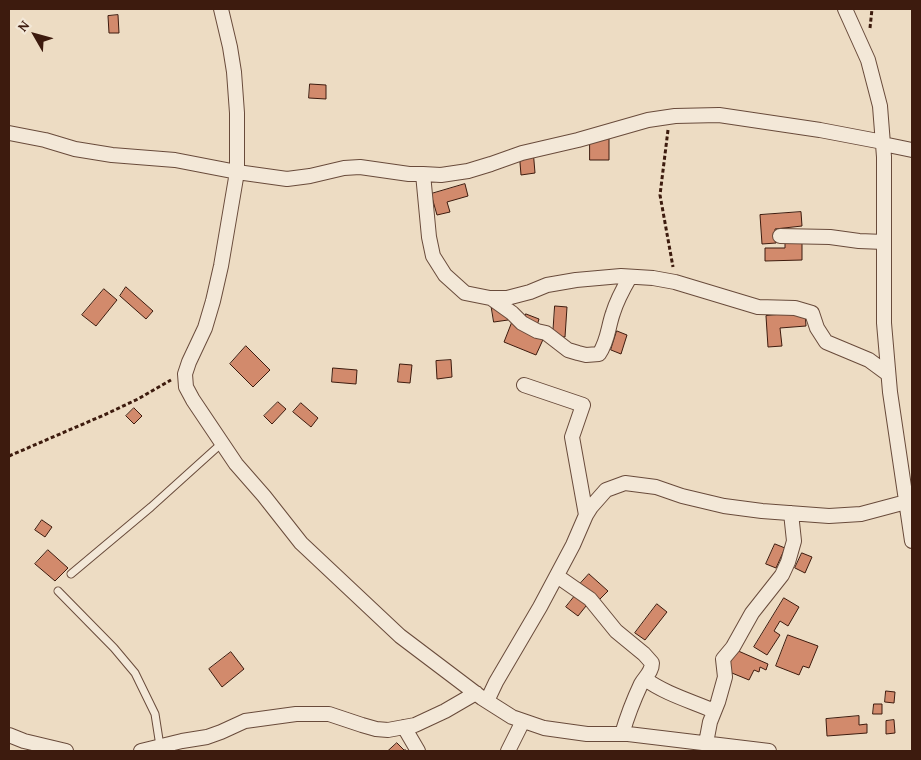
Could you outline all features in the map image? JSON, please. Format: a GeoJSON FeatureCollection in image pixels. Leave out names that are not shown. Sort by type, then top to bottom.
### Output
{"type":"FeatureCollection","features":[{"type":"Feature","properties":{"kind":"street"},"geometry":{"type":"LineString","coordinates":[[221,9],[234,72],[237,113],[237,172],[213,301],[205,328],[185,374],[186,387],[193,400],[236,464],[301,543],[400,636],[481,697],[512,717],[544,728],[587,734],[622,734],[706,743],[729,749],[769,751]]}},
{"type":"Feature","properties":{"kind":"street"},"geometry":{"type":"LineString","coordinates":[[845,9],[868,60],[880,106],[883,143],[884,323],[888,374],[912,541]]}},
{"type":"Feature","properties":{"kind":"street"},"geometry":{"type":"LineString","coordinates":[[9,133],[45,140],[75,149],[112,155],[175,160],[287,179],[344,168],[360,167],[409,174],[441,175],[468,171],[522,153],[578,140],[648,120],[676,116],[719,115],[820,130],[912,150]]}},
{"type":"Feature","properties":{"kind":"street"},"geometry":{"type":"LineString","coordinates":[[423,174],[429,238],[433,256],[445,275],[465,292],[490,298],[507,298],[547,285],[576,280],[622,276],[675,282],[758,308],[796,308],[812,313],[817,328],[826,342],[868,360],[888,374]]}},
{"type":"Feature","properties":{"kind":"street"},"geometry":{"type":"LineString","coordinates":[[780,236],[830,237],[884,242]]}},
{"type":"Feature","properties":{"kind":"street"},"geometry":{"type":"LineString","coordinates":[[490,298],[512,313],[522,323],[546,332],[568,350],[578,353],[599,354],[606,343],[612,314],[630,277]]}},
{"type":"Feature","properties":{"kind":"street"},"geometry":{"type":"LineString","coordinates":[[524,385],[583,405],[572,437],[586,515]]}},
{"type":"Feature","properties":{"kind":"street"},"geometry":{"type":"LineString","coordinates":[[901,468],[912,477]]}},
{"type":"Feature","properties":{"kind":"street"},"geometry":{"type":"LineString","coordinates":[[141,751],[207,737],[245,721],[296,714],[329,714],[376,729],[388,730],[415,725],[481,697],[557,576],[591,507],[606,490],[625,483],[656,487],[682,496],[724,506],[829,516],[861,514],[906,502]]}},
{"type":"Feature","properties":{"kind":"street"},"geometry":{"type":"LineString","coordinates":[[706,743],[710,722],[725,677],[723,659],[752,613],[782,575],[788,562],[794,540],[791,513]]}},
{"type":"Feature","properties":{"kind":"street"},"geometry":{"type":"LineString","coordinates":[[557,576],[590,600],[616,631],[652,663],[652,668],[642,682],[626,718],[622,734]]}},
{"type":"Feature","properties":{"kind":"street"},"geometry":{"type":"LineString","coordinates":[[645,679],[672,694],[714,711]]}},
{"type":"Feature","properties":{"kind":"street"},"geometry":{"type":"LineString","coordinates":[[508,751],[523,721]]}},
{"type":"Feature","properties":{"kind":"street"},"geometry":{"type":"LineString","coordinates":[[404,727],[418,751]]}},
{"type":"Feature","properties":{"kind":"street"},"geometry":{"type":"LineString","coordinates":[[9,735],[24,741],[66,751]]}},
{"type":"Feature","properties":{"kind":"lane"},"geometry":{"type":"LineString","coordinates":[[71,574],[151,508],[222,443]]}},
{"type":"Feature","properties":{"kind":"lane"},"geometry":{"type":"LineString","coordinates":[[58,591],[114,648],[135,673],[155,714],[157,749]]}},
{"type":"Feature","properties":{"kind":"path"},"geometry":{"type":"LineString","coordinates":[[668,130],[660,195],[675,282]]}},
{"type":"Feature","properties":{"kind":"path"},"geometry":{"type":"LineString","coordinates":[[9,456],[104,415],[185,374]]}},
{"type":"Feature","properties":{"kind":"building"},"geometry":{"type":"Polygon","coordinates":[[[118,15],[119,33],[109,33],[108,16],[118,15]]]}},
{"type":"Feature","properties":{"kind":"building"},"geometry":{"type":"Polygon","coordinates":[[[310,84],[326,85],[326,99],[309,98],[310,84]]]}},
{"type":"Feature","properties":{"kind":"building"},"geometry":{"type":"Polygon","coordinates":[[[590,138],[609,138],[609,160],[590,160],[590,138]]]}},
{"type":"Feature","properties":{"kind":"building"},"geometry":{"type":"Polygon","coordinates":[[[533,149],[535,173],[521,175],[519,150],[533,149]]]}},
{"type":"Feature","properties":{"kind":"building"},"geometry":{"type":"Polygon","coordinates":[[[465,184],[468,196],[447,202],[450,212],[437,215],[431,194],[465,184]]]}},
{"type":"Feature","properties":{"kind":"building"},"geometry":{"type":"Polygon","coordinates":[[[801,212],[802,226],[775,229],[776,243],[762,244],[760,215],[801,212]]]}},
{"type":"Feature","properties":{"kind":"building"},"geometry":{"type":"Polygon","coordinates":[[[802,240],[802,260],[765,261],[765,248],[785,248],[785,241],[802,240]]]}},
{"type":"Feature","properties":{"kind":"building"},"geometry":{"type":"Polygon","coordinates":[[[126,287],[153,311],[146,319],[120,296],[126,287]]]}},
{"type":"Feature","properties":{"kind":"building"},"geometry":{"type":"Polygon","coordinates":[[[104,289],[117,300],[96,326],[82,315],[104,289]]]}},
{"type":"Feature","properties":{"kind":"building"},"geometry":{"type":"Polygon","coordinates":[[[491,304],[506,312],[508,320],[494,322],[491,304]]]}},
{"type":"Feature","properties":{"kind":"building"},"geometry":{"type":"Polygon","coordinates":[[[555,306],[567,307],[565,337],[553,336],[555,306]]]}},
{"type":"Feature","properties":{"kind":"building"},"geometry":{"type":"Polygon","coordinates":[[[805,312],[806,326],[780,328],[782,346],[768,347],[766,316],[805,312]]]}},
{"type":"Feature","properties":{"kind":"building"},"geometry":{"type":"Polygon","coordinates":[[[526,314],[539,319],[536,329],[546,333],[536,355],[504,342],[513,319],[522,323],[526,314]]]}},
{"type":"Feature","properties":{"kind":"building"},"geometry":{"type":"Polygon","coordinates":[[[617,331],[627,335],[621,354],[611,350],[617,331]]]}},
{"type":"Feature","properties":{"kind":"building"},"geometry":{"type":"Polygon","coordinates":[[[246,346],[270,370],[253,387],[230,364],[246,346]]]}},
{"type":"Feature","properties":{"kind":"building"},"geometry":{"type":"Polygon","coordinates":[[[451,360],[452,377],[437,379],[436,361],[451,360]]]}},
{"type":"Feature","properties":{"kind":"building"},"geometry":{"type":"Polygon","coordinates":[[[400,364],[412,365],[410,383],[398,382],[400,364]]]}},
{"type":"Feature","properties":{"kind":"building"},"geometry":{"type":"Polygon","coordinates":[[[333,368],[357,370],[356,384],[332,382],[333,368]]]}},
{"type":"Feature","properties":{"kind":"building"},"geometry":{"type":"Polygon","coordinates":[[[278,402],[286,409],[272,424],[264,416],[278,402]]]}},
{"type":"Feature","properties":{"kind":"building"},"geometry":{"type":"Polygon","coordinates":[[[301,403],[318,418],[311,427],[293,412],[301,403]]]}},
{"type":"Feature","properties":{"kind":"building"},"geometry":{"type":"Polygon","coordinates":[[[134,408],[142,416],[134,424],[126,416],[134,408]]]}},
{"type":"Feature","properties":{"kind":"building"},"geometry":{"type":"Polygon","coordinates":[[[42,520],[52,527],[45,537],[35,530],[42,520]]]}},
{"type":"Feature","properties":{"kind":"building"},"geometry":{"type":"Polygon","coordinates":[[[775,544],[785,548],[776,568],[766,564],[775,544]]]}},
{"type":"Feature","properties":{"kind":"building"},"geometry":{"type":"Polygon","coordinates":[[[48,550],[68,568],[55,581],[35,564],[48,550]]]}},
{"type":"Feature","properties":{"kind":"building"},"geometry":{"type":"Polygon","coordinates":[[[802,553],[812,557],[805,573],[795,568],[802,553]]]}},
{"type":"Feature","properties":{"kind":"building"},"geometry":{"type":"Polygon","coordinates":[[[589,574],[608,591],[598,601],[580,584],[589,574]]]}},
{"type":"Feature","properties":{"kind":"building"},"geometry":{"type":"Polygon","coordinates":[[[578,592],[590,601],[578,616],[566,607],[578,592]]]}},
{"type":"Feature","properties":{"kind":"building"},"geometry":{"type":"Polygon","coordinates":[[[784,598],[799,607],[788,626],[780,621],[774,631],[780,635],[767,655],[754,647],[784,598]]]}},
{"type":"Feature","properties":{"kind":"building"},"geometry":{"type":"Polygon","coordinates":[[[657,604],[667,612],[645,640],[635,633],[657,604]]]}},
{"type":"Feature","properties":{"kind":"building"},"geometry":{"type":"Polygon","coordinates":[[[788,635],[818,646],[809,668],[803,666],[799,675],[776,666],[788,635]]]}},
{"type":"Feature","properties":{"kind":"building"},"geometry":{"type":"Polygon","coordinates":[[[736,650],[768,664],[766,670],[760,667],[759,672],[754,670],[749,680],[727,671],[736,650]]]}},
{"type":"Feature","properties":{"kind":"building"},"geometry":{"type":"Polygon","coordinates":[[[231,652],[244,669],[222,687],[209,669],[231,652]]]}},
{"type":"Feature","properties":{"kind":"building"},"geometry":{"type":"Polygon","coordinates":[[[886,691],[895,692],[894,703],[885,702],[886,691]]]}},
{"type":"Feature","properties":{"kind":"building"},"geometry":{"type":"Polygon","coordinates":[[[874,704],[882,704],[882,714],[873,714],[874,704]]]}},
{"type":"Feature","properties":{"kind":"building"},"geometry":{"type":"Polygon","coordinates":[[[859,716],[859,725],[867,724],[867,733],[827,736],[826,719],[859,716]]]}},
{"type":"Feature","properties":{"kind":"building"},"geometry":{"type":"Polygon","coordinates":[[[894,720],[895,733],[886,734],[886,721],[894,720]]]}},
{"type":"Feature","properties":{"kind":"building"},"geometry":{"type":"Polygon","coordinates":[[[397,743],[404,750],[407,751],[388,751],[397,743]]]}}]}
